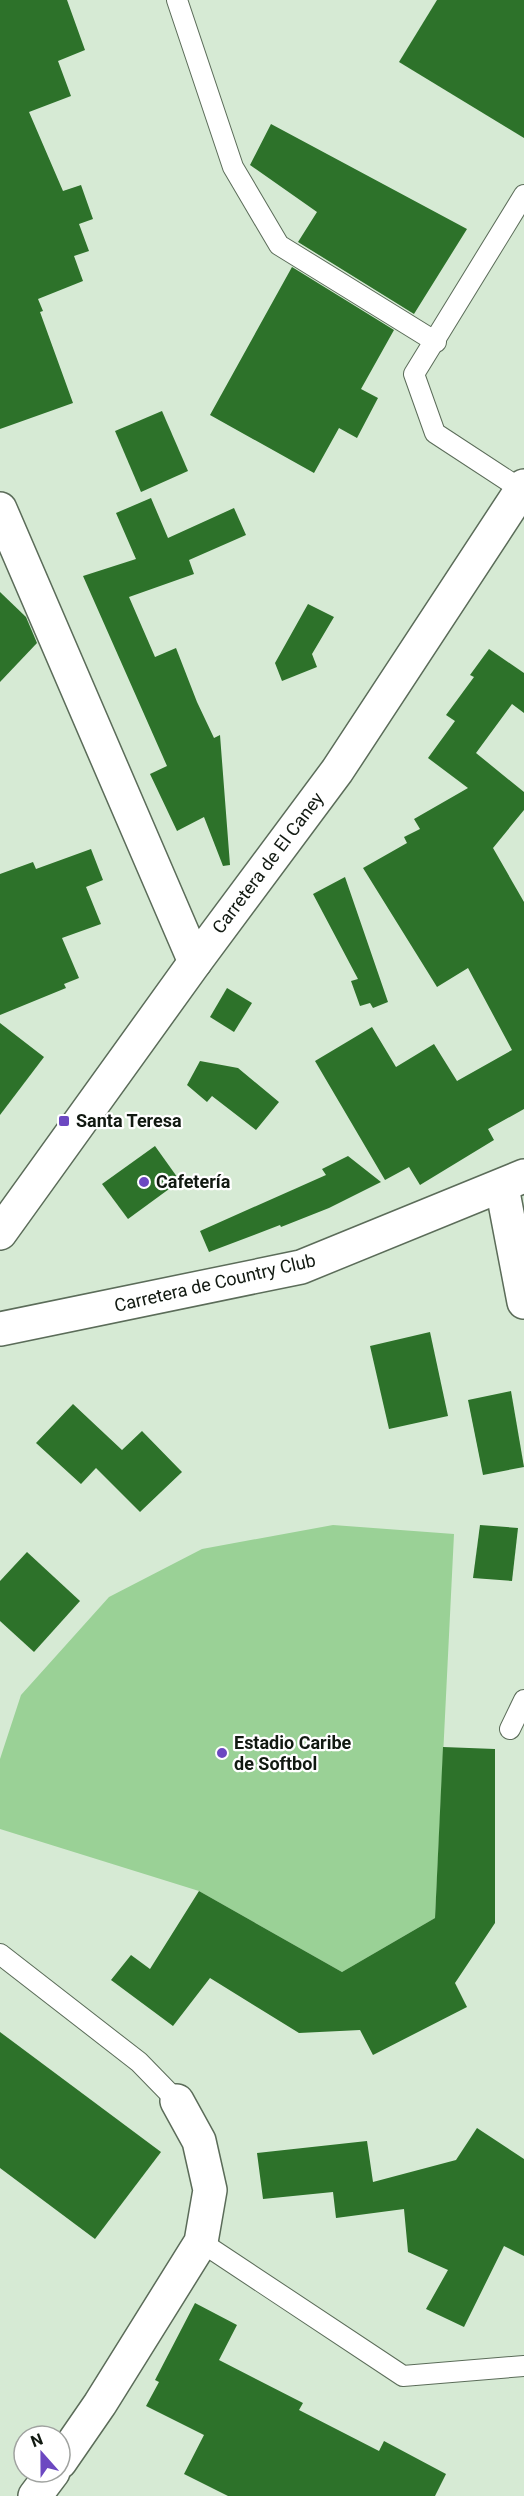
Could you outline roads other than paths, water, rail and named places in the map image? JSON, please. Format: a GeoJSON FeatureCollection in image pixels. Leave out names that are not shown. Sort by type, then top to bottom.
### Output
{"type":"FeatureCollection","features":[{"type":"Feature","properties":{"kind":"street","name":"Carretera de El Caney"},"geometry":{"type":"LineString","coordinates":[[0,1233],[195,962],[337,771],[523,488]]}},
{"type":"Feature","properties":{"kind":"street"},"geometry":{"type":"LineString","coordinates":[[0,508],[195,962]]}},
{"type":"Feature","properties":{"kind":"street"},"geometry":{"type":"LineString","coordinates":[[513,1182],[524,1302]]}},
{"type":"Feature","properties":{"kind":"street","name":"Carretera de Country Club"},"geometry":{"type":"LineString","coordinates":[[0,1329],[301,1267],[513,1182]]}},
{"type":"Feature","properties":{"kind":"street"},"geometry":{"type":"LineString","coordinates":[[72,2445],[100,2404],[201,2242],[210,2190],[199,2141],[177,2101]]}},
{"type":"Feature","properties":{"kind":"lane"},"geometry":{"type":"LineString","coordinates":[[177,0],[233,167],[279,245],[436,342]]}},
{"type":"Feature","properties":{"kind":"lane"},"geometry":{"type":"LineString","coordinates":[[523,488],[435,433],[414,374],[436,342],[524,195]]}},
{"type":"Feature","properties":{"kind":"lane"},"geometry":{"type":"LineString","coordinates":[[510,1729],[524,1700]]}},
{"type":"Feature","properties":{"kind":"lane"},"geometry":{"type":"LineString","coordinates":[[0,1953],[139,2062],[177,2101]]}},
{"type":"Feature","properties":{"kind":"lane"},"geometry":{"type":"LineString","coordinates":[[201,2242],[403,2376],[524,2366]]}},
{"type":"Feature","properties":{"kind":"place","name":"Santa Teresa"},"geometry":{"type":"Point","coordinates":[64,1121]}},
{"type":"Feature","properties":{"kind":"place","name":"Cafetería"},"geometry":{"type":"Point","coordinates":[144,1182]}},
{"type":"Feature","properties":{"kind":"place","name":"Estadio Caribe de Softbol"},"geometry":{"type":"Point","coordinates":[222,1753]}}]}
